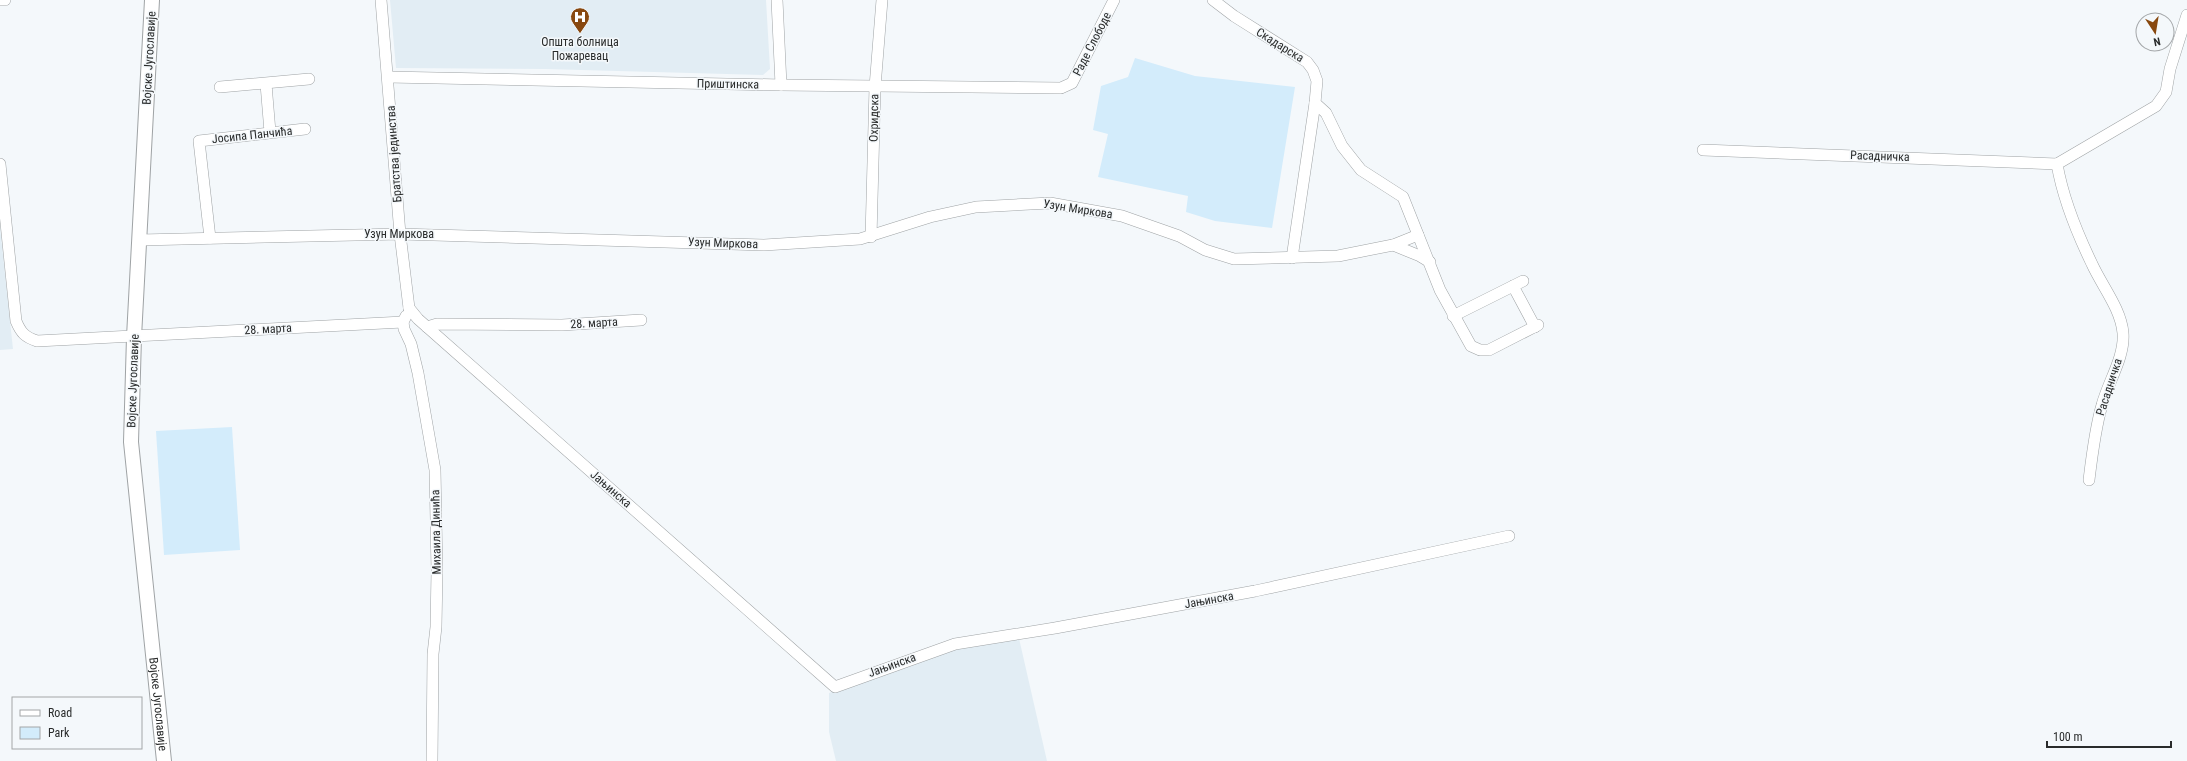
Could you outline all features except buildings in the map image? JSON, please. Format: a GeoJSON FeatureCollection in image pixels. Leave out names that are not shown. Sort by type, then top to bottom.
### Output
{"type":"FeatureCollection","features":[{"type":"Feature","properties":{"kind":"main road","name":"Војске Југославије"},"geometry":{"type":"LineString","coordinates":[[152,0],[134,337],[131,442],[164,761]]}},
{"type":"Feature","properties":{"kind":"street"},"geometry":{"type":"LineString","coordinates":[[0,0],[5,0]]}},
{"type":"Feature","properties":{"kind":"street","name":"Братства јединства"},"geometry":{"type":"LineString","coordinates":[[381,0],[400,234],[409,308]]}},
{"type":"Feature","properties":{"kind":"street"},"geometry":{"type":"LineString","coordinates":[[777,0],[781,86]]}},
{"type":"Feature","properties":{"kind":"street","name":"Охридска"},"geometry":{"type":"LineString","coordinates":[[871,237],[875,87],[882,0]]}},
{"type":"Feature","properties":{"kind":"street","name":"Раде Слободе"},"geometry":{"type":"LineString","coordinates":[[1068,86],[1072,83],[1114,0]]}},
{"type":"Feature","properties":{"kind":"street","name":"Скадарска"},"geometry":{"type":"LineString","coordinates":[[1213,0],[1234,16],[1307,62],[1313,70],[1317,81],[1292,258]]}},
{"type":"Feature","properties":{"kind":"street"},"geometry":{"type":"LineString","coordinates":[[2057,164],[2156,106],[2166,92],[2170,69],[2187,15]]}},
{"type":"Feature","properties":{"kind":"street","name":"Приштинска"},"geometry":{"type":"LineString","coordinates":[[388,76],[781,86],[1061,88],[1068,86]]}},
{"type":"Feature","properties":{"kind":"street"},"geometry":{"type":"LineString","coordinates":[[220,87],[309,79]]}},
{"type":"Feature","properties":{"kind":"street"},"geometry":{"type":"LineString","coordinates":[[266,84],[270,132]]}},
{"type":"Feature","properties":{"kind":"street"},"geometry":{"type":"LineString","coordinates":[[1315,103],[1326,113],[1342,146],[1358,166],[1369,176],[1403,197],[1453,316],[1471,346],[1480,350],[1489,350],[1536,326],[1518,283],[1453,316]]}},
{"type":"Feature","properties":{"kind":"street","name":"Јосипа Панчића"},"geometry":{"type":"LineString","coordinates":[[210,238],[199,141],[305,129]]}},
{"type":"Feature","properties":{"kind":"street","name":"Расадничка"},"geometry":{"type":"LineString","coordinates":[[1703,150],[2057,164],[2063,193],[2080,238],[2118,315],[2123,334],[2123,346],[2102,403],[2096,426],[2089,480]]}},
{"type":"Feature","properties":{"kind":"street","name":"28. марта"},"geometry":{"type":"LineString","coordinates":[[0,164],[16,321],[23,335],[37,342],[403,322]]}},
{"type":"Feature","properties":{"kind":"street","name":"Узун Миркова"},"geometry":{"type":"LineString","coordinates":[[140,240],[400,234],[764,245],[871,237],[930,218],[976,207],[1050,203],[1122,216],[1179,236],[1205,250],[1234,259],[1338,256],[1393,245],[1418,235]]}},
{"type":"Feature","properties":{"kind":"street"},"geometry":{"type":"LineString","coordinates":[[1393,245],[1420,256],[1430,262]]}},
{"type":"Feature","properties":{"kind":"street"},"geometry":{"type":"LineString","coordinates":[[403,322],[409,308]]}},
{"type":"Feature","properties":{"kind":"street","name":"Јањинска"},"geometry":{"type":"LineString","coordinates":[[409,308],[427,327],[835,686],[955,644],[1055,628],[1270,588],[1509,536]]}},
{"type":"Feature","properties":{"kind":"street","name":"28. марта"},"geometry":{"type":"LineString","coordinates":[[427,327],[437,324],[562,324],[641,320]]}},
{"type":"Feature","properties":{"kind":"street","name":"Михаила Динића"},"geometry":{"type":"LineString","coordinates":[[403,322],[406,334],[411,344],[418,373],[435,470],[437,571],[436,627],[433,654],[432,761]]}},
{"type":"Feature","properties":{"kind":"shaded area","name":"Општа болница Пожаревац"},"geometry":{"type":"Polygon","coordinates":[[[390,0],[766,0],[770,69],[763,75],[545,69],[396,68],[390,0]]]}},
{"type":"Feature","properties":{"kind":"shaded area"},"geometry":{"type":"Polygon","coordinates":[[[0,226],[13,349],[0,350],[0,226]]]}},
{"type":"Feature","properties":{"kind":"shaded area"},"geometry":{"type":"Polygon","coordinates":[[[1018,634],[1047,761],[836,761],[829,732],[829,693],[896,666],[960,646],[1018,634]]]}},
{"type":"Feature","properties":{"kind":"green space"},"geometry":{"type":"Polygon","coordinates":[[[1135,58],[1195,76],[1295,87],[1272,228],[1215,221],[1186,212],[1188,196],[1098,177],[1108,134],[1093,130],[1101,86],[1128,77],[1135,58]]]}},
{"type":"Feature","properties":{"kind":"green space"},"geometry":{"type":"Polygon","coordinates":[[[232,427],[240,550],[164,555],[156,431],[232,427]]]}},
{"type":"Feature","properties":{"kind":"place","name":"Општа болница Пожаревац"},"geometry":{"type":"Point","coordinates":[580,34]}}]}
